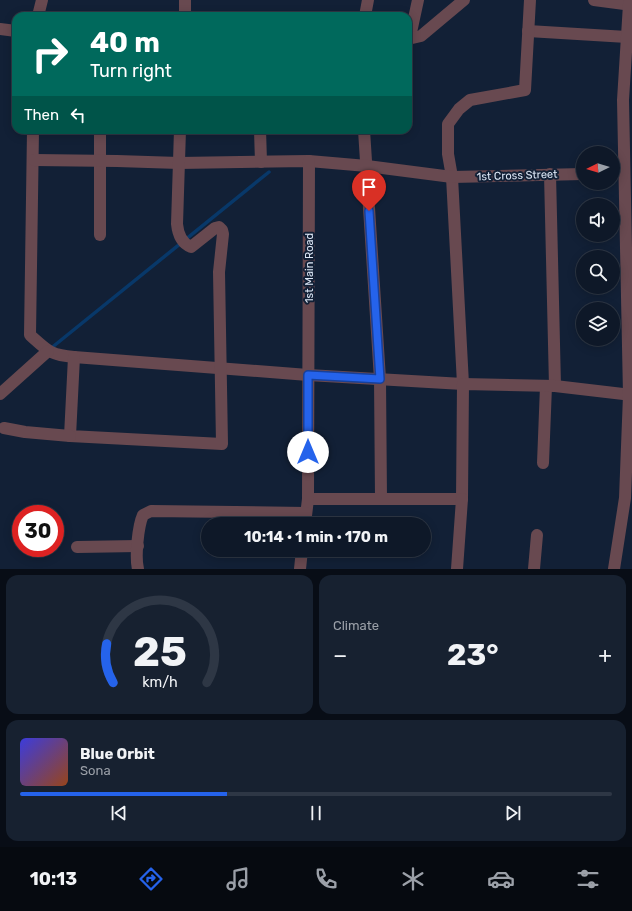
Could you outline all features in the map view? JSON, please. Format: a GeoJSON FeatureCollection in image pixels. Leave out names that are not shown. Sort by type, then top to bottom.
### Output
{"type":"FeatureCollection","features":[{"type":"Feature","properties":{"kind":"street"},"geometry":{"type":"LineString","coordinates":[[39,12],[42,0]]}},
{"type":"Feature","properties":{"kind":"street"},"geometry":{"type":"LineString","coordinates":[[185,0],[185,12]]}},
{"type":"Feature","properties":{"kind":"street"},"geometry":{"type":"LineString","coordinates":[[366,12],[368,0]]}},
{"type":"Feature","properties":{"kind":"street"},"geometry":{"type":"LineString","coordinates":[[412,25],[418,0]]}},
{"type":"Feature","properties":{"kind":"street"},"geometry":{"type":"LineString","coordinates":[[412,38],[421,36],[464,0]]}},
{"type":"Feature","properties":{"kind":"street"},"geometry":{"type":"LineString","coordinates":[[457,569],[462,499],[463,384],[452,177],[448,154],[448,124],[459,109],[470,100],[525,90],[530,0]]}},
{"type":"Feature","properties":{"kind":"street"},"geometry":{"type":"LineString","coordinates":[[594,0],[631,4],[627,37],[623,100],[623,174],[630,324],[628,498],[614,569]]}},
{"type":"Feature","properties":{"kind":"street"},"geometry":{"type":"LineString","coordinates":[[0,29],[12,30]]}},
{"type":"Feature","properties":{"kind":"street"},"geometry":{"type":"LineString","coordinates":[[528,31],[627,37]]}},
{"type":"Feature","properties":{"kind":"street"},"geometry":{"type":"LineString","coordinates":[[34,134],[30,335],[48,351],[60,356],[308,375],[463,384],[551,386],[630,395]]}},
{"type":"Feature","properties":{"kind":"street"},"geometry":{"type":"LineString","coordinates":[[100,134],[100,235]]}},
{"type":"Feature","properties":{"kind":"street"},"geometry":{"type":"LineString","coordinates":[[4,428],[25,432],[70,436],[222,444],[219,272],[223,234],[219,227],[215,228],[192,247],[182,242],[177,224],[180,134]]}},
{"type":"Feature","properties":{"kind":"street"},"geometry":{"type":"LineString","coordinates":[[260,134],[261,162]]}},
{"type":"Feature","properties":{"kind":"street"},"geometry":{"type":"LineString","coordinates":[[364,134],[380,379],[381,499]]}},
{"type":"Feature","properties":{"kind":"street","name":"1st Cross Street"},"geometry":{"type":"LineString","coordinates":[[34,160],[100,160],[179,163],[309,161],[367,166],[452,177],[576,174]]}},
{"type":"Feature","properties":{"kind":"street","name":"1st Main Road"},"geometry":{"type":"LineString","coordinates":[[305,517],[308,499],[309,161]]}},
{"type":"Feature","properties":{"kind":"street"},"geometry":{"type":"LineString","coordinates":[[543,463],[551,386],[550,174]]}},
{"type":"Feature","properties":{"kind":"street"},"geometry":{"type":"LineString","coordinates":[[0,394],[48,351]]}},
{"type":"Feature","properties":{"kind":"street"},"geometry":{"type":"LineString","coordinates":[[70,436],[74,357]]}},
{"type":"Feature","properties":{"kind":"street"},"geometry":{"type":"LineString","coordinates":[[308,499],[462,499]]}},
{"type":"Feature","properties":{"kind":"street"},"geometry":{"type":"LineString","coordinates":[[138,569],[140,522],[143,515],[151,511],[283,517]]}},
{"type":"Feature","properties":{"kind":"street"},"geometry":{"type":"LineString","coordinates":[[534,569],[536,534]]}},
{"type":"Feature","properties":{"kind":"street"},"geometry":{"type":"LineString","coordinates":[[77,547],[138,546]]}},
{"type":"Feature","properties":{"kind":"street"},"geometry":{"type":"LineString","coordinates":[[300,569],[301,557]]}},
{"type":"Feature","properties":{"kind":"waterway"},"geometry":{"type":"LineString","coordinates":[[50,349],[269,172]]}},
{"type":"Feature","properties":{"kind":"route"},"geometry":{"type":"LineString","coordinates":[[308,452],[308,375],[380,379],[369,211]]}}]}
